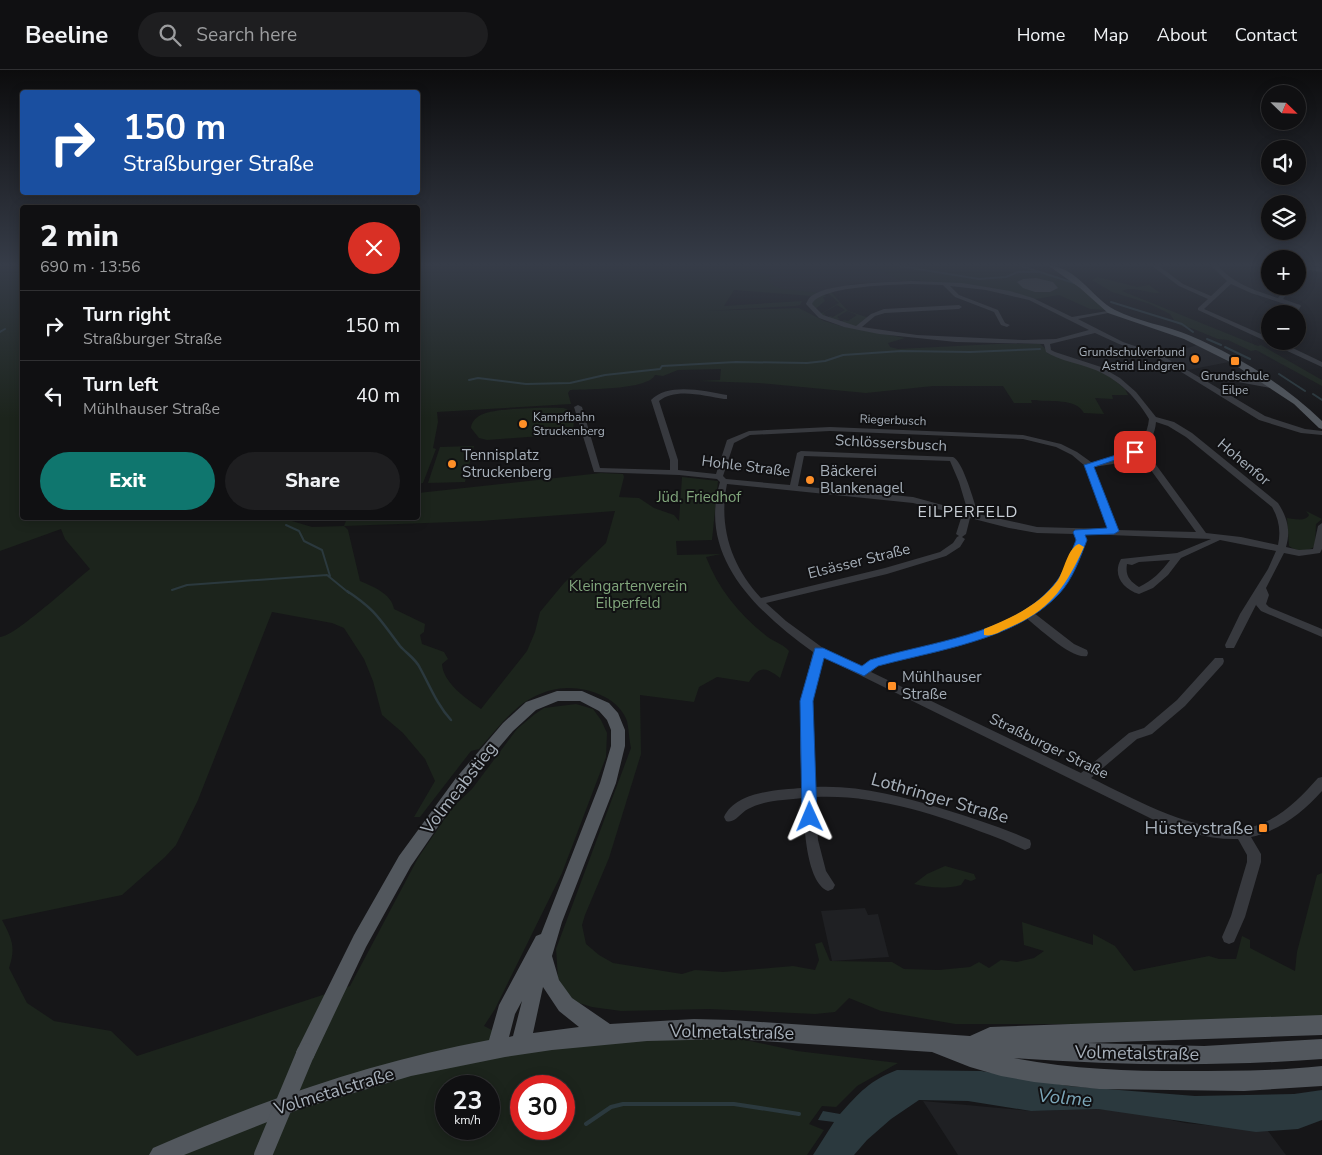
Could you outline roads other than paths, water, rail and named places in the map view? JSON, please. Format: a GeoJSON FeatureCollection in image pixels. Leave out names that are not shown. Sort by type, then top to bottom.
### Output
{"type":"FeatureCollection","features":[{"type":"Feature","properties":{"kind":"main road"},"geometry":{"type":"LineString","coordinates":[[1127,317],[1198,342],[1235,361],[1297,402],[1322,426]]}},
{"type":"Feature","properties":{"kind":"main road","name":"Volmeabstieg"},"geometry":{"type":"LineString","coordinates":[[263,1155],[306,1052],[360,941],[405,862],[429,825],[462,782],[514,721],[532,706],[557,696],[582,696],[604,707],[613,717],[618,730],[618,746],[608,783],[553,922],[521,1046]]}},
{"type":"Feature","properties":{"kind":"main road","name":"Volmeabstieg"},"geometry":{"type":"LineString","coordinates":[[496,1050],[506,1012],[553,922]]}},
{"type":"Feature","properties":{"kind":"main road"},"geometry":{"type":"LineString","coordinates":[[544,954],[546,972],[557,996],[587,1022],[608,1034]]}},
{"type":"Feature","properties":{"kind":"main road"},"geometry":{"type":"LineString","coordinates":[[970,1046],[990,1037],[1322,1025]]}},
{"type":"Feature","properties":{"kind":"main road","name":"Volmetalstraße"},"geometry":{"type":"LineString","coordinates":[[160,1155],[206,1135],[319,1092],[374,1076],[496,1050],[608,1034],[695,1029],[1098,1053],[1205,1055],[1289,1053],[1322,1049]]}},
{"type":"Feature","properties":{"kind":"main road"},"geometry":{"type":"LineString","coordinates":[[925,1042],[965,1058],[995,1066],[1101,1079],[1252,1081],[1322,1076]]}},
{"type":"Feature","properties":{"kind":"street"},"geometry":{"type":"LineString","coordinates":[[823,317],[857,328],[900,337],[1047,342],[1093,331]]}},
{"type":"Feature","properties":{"kind":"street"},"geometry":{"type":"LineString","coordinates":[[857,328],[871,317]]}},
{"type":"Feature","properties":{"kind":"street"},"geometry":{"type":"LineString","coordinates":[[999,317],[1003,324],[1007,325]]}},
{"type":"Feature","properties":{"kind":"street"},"geometry":{"type":"LineString","coordinates":[[1066,317],[1121,344],[1159,356],[1262,418],[1304,431],[1322,433]]}},
{"type":"Feature","properties":{"kind":"street"},"geometry":{"type":"LineString","coordinates":[[1070,319],[1082,317]]}},
{"type":"Feature","properties":{"kind":"street"},"geometry":{"type":"LineString","coordinates":[[1216,317],[1261,336]]}},
{"type":"Feature","properties":{"kind":"street"},"geometry":{"type":"LineString","coordinates":[[1256,334],[1261,332]]}},
{"type":"Feature","properties":{"kind":"street"},"geometry":{"type":"LineString","coordinates":[[1047,342],[1048,351],[1054,355],[1091,366],[1113,376],[1132,394],[1153,419],[1152,434],[1143,446],[1135,452],[1103,463],[1089,465],[1114,531]]}},
{"type":"Feature","properties":{"kind":"street"},"geometry":{"type":"LineString","coordinates":[[1290,350],[1322,365]]}},
{"type":"Feature","properties":{"kind":"street"},"geometry":{"type":"LineString","coordinates":[[1200,379],[1238,380],[1276,387]]}},
{"type":"Feature","properties":{"kind":"street"},"geometry":{"type":"LineString","coordinates":[[674,473],[674,460],[655,400],[664,393],[674,392],[724,398]]}},
{"type":"Feature","properties":{"kind":"street","name":"Hohle Straße"},"geometry":{"type":"LineString","coordinates":[[578,407],[597,470],[674,473],[913,500],[1037,530],[1203,535],[1305,553],[1317,551],[1322,526]]}},
{"type":"Feature","properties":{"kind":"street","name":"Hohenfor"},"geometry":{"type":"LineString","coordinates":[[1153,419],[1171,424],[1189,435],[1275,505],[1280,511],[1284,524],[1281,549]]}},
{"type":"Feature","properties":{"kind":"street","name":"Riegerbusch"},"geometry":{"type":"LineString","coordinates":[[722,479],[730,442],[736,438],[757,432],[804,430],[1023,437],[1043,440],[1068,449],[1089,465]]}},
{"type":"Feature","properties":{"kind":"street"},"geometry":{"type":"LineString","coordinates":[[1135,452],[1148,460],[1203,535]]}},
{"type":"Feature","properties":{"kind":"street","name":"Schlössersbusch"},"geometry":{"type":"LineString","coordinates":[[794,487],[802,453],[953,459],[963,482],[970,515]]}},
{"type":"Feature","properties":{"kind":"street","name":"Straßburger Straße"},"geometry":{"type":"LineString","coordinates":[[722,479],[720,517],[726,553],[738,576],[759,602],[779,622],[819,651],[1166,819],[1195,828],[1215,832],[1241,832],[1278,822],[1322,782]]}},
{"type":"Feature","properties":{"kind":"street","name":"Elsässer Straße"},"geometry":{"type":"LineString","coordinates":[[759,602],[888,571],[943,554],[957,545],[970,515]]}},
{"type":"Feature","properties":{"kind":"street"},"geometry":{"type":"LineString","coordinates":[[864,672],[874,663],[987,633],[1028,614],[1056,591],[1075,559],[1082,540],[1078,532]]}},
{"type":"Feature","properties":{"kind":"street"},"geometry":{"type":"LineString","coordinates":[[1178,556],[1165,573],[1150,586],[1139,591],[1129,586],[1123,580],[1121,567],[1124,561],[1132,562],[1137,559],[1178,556],[1216,540],[1218,537]]}},
{"type":"Feature","properties":{"kind":"street"},"geometry":{"type":"LineString","coordinates":[[1230,645],[1281,549]]}},
{"type":"Feature","properties":{"kind":"street"},"geometry":{"type":"LineString","coordinates":[[1260,589],[1264,596],[1261,605],[1265,609],[1322,633]]}},
{"type":"Feature","properties":{"kind":"street"},"geometry":{"type":"LineString","coordinates":[[1028,614],[1070,647],[1083,654]]}},
{"type":"Feature","properties":{"kind":"street"},"geometry":{"type":"LineString","coordinates":[[819,651],[807,701],[809,792],[814,852],[820,873],[828,885]]}},
{"type":"Feature","properties":{"kind":"street"},"geometry":{"type":"LineString","coordinates":[[1082,779],[1133,736],[1148,731],[1195,689],[1219,661]]}},
{"type":"Feature","properties":{"kind":"street","name":"Lothringer Straße"},"geometry":{"type":"LineString","coordinates":[[730,817],[734,811],[747,803],[809,792],[863,793],[890,798],[1003,833],[1025,844]]}},
{"type":"Feature","properties":{"kind":"street"},"geometry":{"type":"LineString","coordinates":[[1228,937],[1238,918],[1254,862],[1254,854],[1241,832]]}},
{"type":"Feature","properties":{"kind":"water","name":"Volme"},"geometry":{"type":"Polygon","coordinates":[[[897,1070],[981,1071],[1069,1086],[1195,1096],[1294,1094],[1322,1090],[1322,1120],[1298,1129],[1256,1132],[1098,1109],[1031,1111],[968,1101],[919,1100],[891,1119],[867,1140],[854,1155],[813,1155],[834,1122],[818,1120],[823,1111],[840,1114],[872,1083],[897,1070]]]}},
{"type":"Feature","properties":{"kind":"waterway"},"geometry":{"type":"LineString","coordinates":[[1158,317],[1182,324],[1193,332]]}},
{"type":"Feature","properties":{"kind":"waterway"},"geometry":{"type":"LineString","coordinates":[[0,332],[5,329]]}},
{"type":"Feature","properties":{"kind":"waterway"},"geometry":{"type":"LineString","coordinates":[[1207,339],[1221,345]]}},
{"type":"Feature","properties":{"kind":"waterway"},"geometry":{"type":"LineString","coordinates":[[1225,347],[1250,359]]}},
{"type":"Feature","properties":{"kind":"waterway"},"geometry":{"type":"LineString","coordinates":[[469,380],[478,378],[526,384],[570,383],[605,375],[660,369],[662,366],[736,362],[807,363],[825,361],[843,355],[901,351],[970,352],[1040,349]]}},
{"type":"Feature","properties":{"kind":"waterway"},"geometry":{"type":"LineString","coordinates":[[1279,374],[1305,391]]}},
{"type":"Feature","properties":{"kind":"waterway"},"geometry":{"type":"LineString","coordinates":[[1313,394],[1322,400]]}},
{"type":"Feature","properties":{"kind":"waterway"},"geometry":{"type":"LineString","coordinates":[[286,525],[299,531],[304,541],[322,550],[330,576]]}},
{"type":"Feature","properties":{"kind":"waterway"},"geometry":{"type":"LineString","coordinates":[[172,590],[187,585],[327,575],[349,593]]}},
{"type":"Feature","properties":{"kind":"waterway"},"geometry":{"type":"LineString","coordinates":[[347,591],[371,610],[400,646],[416,662],[438,702],[451,720]]}},
{"type":"Feature","properties":{"kind":"waterway"},"geometry":{"type":"LineString","coordinates":[[586,1124],[611,1107],[623,1104],[734,1104],[799,1114]]}},
{"type":"Feature","properties":{"kind":"place","name":"Grundschulverbund Astrid Lindgren"},"geometry":{"type":"Point","coordinates":[1195,359]}},
{"type":"Feature","properties":{"kind":"place","name":"Grundschule Eilpe"},"geometry":{"type":"Point","coordinates":[1235,361]}},
{"type":"Feature","properties":{"kind":"place","name":"Kampfbahn Struckenberg"},"geometry":{"type":"Point","coordinates":[523,424]}},
{"type":"Feature","properties":{"kind":"place","name":"Tennisplatz Struckenberg"},"geometry":{"type":"Point","coordinates":[452,464]}},
{"type":"Feature","properties":{"kind":"place","name":"Bäckerei Blankenagel"},"geometry":{"type":"Point","coordinates":[810,480]}},
{"type":"Feature","properties":{"kind":"place","name":"Mühlhauser Straße"},"geometry":{"type":"Point","coordinates":[892,686]}},
{"type":"Feature","properties":{"kind":"place","name":"Hüsteystraße"},"geometry":{"type":"Point","coordinates":[1263,828]}},
{"type":"Feature","properties":{"kind":"district","name":"EILPERFELD"},"geometry":{"type":"Point","coordinates":[968,512]}},
{"type":"Feature","properties":{"kind":"park label","name":"Jüd. Friedhof"},"geometry":{"type":"Point","coordinates":[699,497]}},
{"type":"Feature","properties":{"kind":"park label","name":"Kleingartenverein Eilperfeld"},"geometry":{"type":"Point","coordinates":[628,594]}}]}
